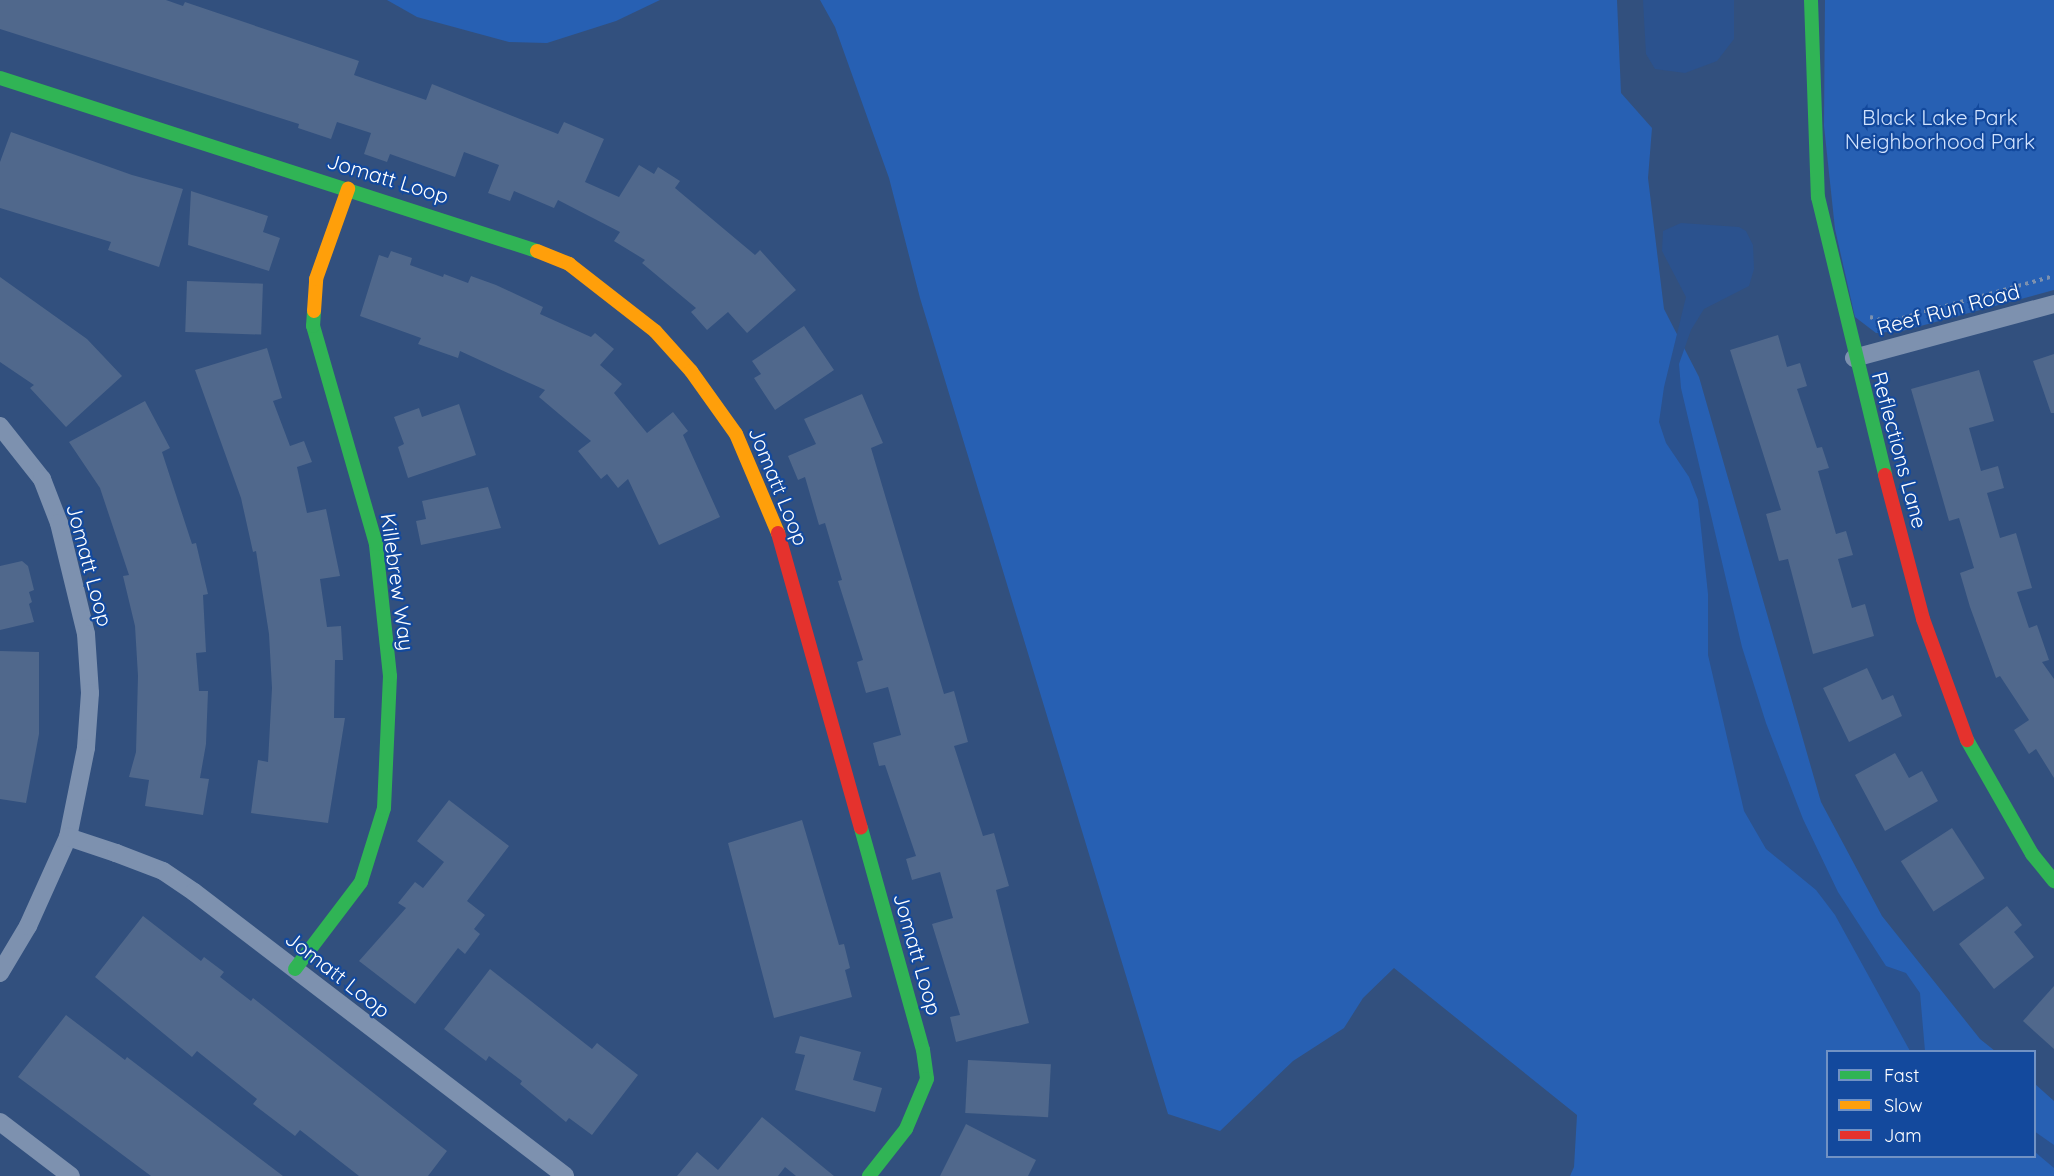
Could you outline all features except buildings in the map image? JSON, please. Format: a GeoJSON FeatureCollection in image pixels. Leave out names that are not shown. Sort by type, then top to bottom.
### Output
{"type":"FeatureCollection","features":[{"type":"Feature","properties":{"kind":"street","name":"Reflections Lane"},"geometry":{"type":"LineString","coordinates":[[1812,0],[1818,197],[1854,358],[1923,619],[1972,752],[2032,854],[2054,881]]}},
{"type":"Feature","properties":{"kind":"street","name":"Jomatt Loop"},"geometry":{"type":"LineString","coordinates":[[0,78],[512,240],[569,264],[655,331],[691,370],[736,434],[777,530],[923,1050],[927,1078],[918,1106],[906,1129],[869,1176]]}},
{"type":"Feature","properties":{"kind":"street","name":"Killebrew Way"},"geometry":{"type":"LineString","coordinates":[[295,969],[361,882],[384,808],[390,676],[376,544],[313,326],[316,279],[348,189]]}},
{"type":"Feature","properties":{"kind":"street","name":"Reef Run Road"},"geometry":{"type":"LineString","coordinates":[[1854,358],[2054,304]]}},
{"type":"Feature","properties":{"kind":"street","name":"Jomatt Loop"},"geometry":{"type":"LineString","coordinates":[[0,426],[42,479],[59,523],[86,634],[90,693],[86,748],[68,837],[28,926],[0,973]]}},
{"type":"Feature","properties":{"kind":"street","name":"Jomatt Loop"},"geometry":{"type":"LineString","coordinates":[[68,837],[163,872],[295,969],[565,1176]]}},
{"type":"Feature","properties":{"kind":"street"},"geometry":{"type":"LineString","coordinates":[[0,1122],[71,1176]]}},
{"type":"Feature","properties":{"kind":"path"},"geometry":{"type":"LineString","coordinates":[[1865,310],[1869,316],[1888,322],[2054,276]]}},
{"type":"Feature","properties":{"kind":"green space"},"geometry":{"type":"Polygon","coordinates":[[[387,0],[660,0],[616,21],[547,43],[509,42],[417,17],[387,0]]]}},
{"type":"Feature","properties":{"kind":"green space"},"geometry":{"type":"Polygon","coordinates":[[[820,0],[1617,0],[1621,93],[1652,128],[1648,178],[1664,309],[1699,377],[1821,802],[1882,916],[1980,1039],[1994,1050],[1826,1050],[1826,1158],[2036,1158],[2036,1085],[2054,1101],[2054,1176],[1570,1176],[1574,1167],[1577,1115],[1394,968],[1363,998],[1344,1028],[1293,1061],[1220,1131],[1168,1114],[920,298],[889,178],[835,27],[820,0]]]}},
{"type":"Feature","properties":{"kind":"green space","name":"Black Lake Park Neighborhood Park"},"geometry":{"type":"Polygon","coordinates":[[[1825,0],[2054,0],[2054,290],[1902,331],[1876,333],[1855,317],[1835,229],[1824,126],[1825,0]]]}},
{"type":"Feature","properties":{"kind":"shaded area"},"geometry":{"type":"Polygon","coordinates":[[[1643,0],[1734,0],[1734,39],[1717,61],[1685,73],[1655,69],[1646,54],[1643,0]]]}},
{"type":"Feature","properties":{"kind":"shaded area"},"geometry":{"type":"Polygon","coordinates":[[[1681,223],[1739,227],[1746,231],[1753,245],[1754,269],[1749,286],[1704,309],[1691,330],[1679,364],[1681,388],[1742,647],[1766,723],[1803,819],[1838,892],[1886,966],[1906,973],[1920,993],[1925,1050],[1909,1050],[1835,915],[1816,890],[1766,849],[1744,811],[1708,655],[1708,594],[1698,500],[1689,477],[1666,443],[1659,422],[1664,387],[1686,297],[1662,251],[1663,231],[1681,223]]]}},
{"type":"Feature","properties":{"kind":"shaded area"},"geometry":{"type":"Polygon","coordinates":[[[2036,1132],[2054,1145],[2054,1168],[2036,1153],[2036,1132]]]}},
{"type":"Feature","properties":{"kind":"traffic: fast"},"geometry":{"type":"LineString","coordinates":[[1811,0],[1818,197],[1885,475]]}},
{"type":"Feature","properties":{"kind":"traffic: fast"},"geometry":{"type":"LineString","coordinates":[[0,78],[537,251]]}},
{"type":"Feature","properties":{"kind":"traffic: fast"},"geometry":{"type":"LineString","coordinates":[[295,969],[361,882],[384,808],[390,676],[376,544],[313,326],[314,311]]}},
{"type":"Feature","properties":{"kind":"traffic: fast"},"geometry":{"type":"LineString","coordinates":[[1967,740],[2032,854],[2054,881]]}},
{"type":"Feature","properties":{"kind":"traffic: fast"},"geometry":{"type":"LineString","coordinates":[[861,828],[923,1050],[927,1079],[906,1129],[869,1176]]}},
{"type":"Feature","properties":{"kind":"traffic: slow"},"geometry":{"type":"LineString","coordinates":[[314,311],[316,279],[348,189]]}},
{"type":"Feature","properties":{"kind":"traffic: slow"},"geometry":{"type":"LineString","coordinates":[[537,251],[569,264],[655,331],[691,371],[736,434],[778,533]]}},
{"type":"Feature","properties":{"kind":"traffic: jam"},"geometry":{"type":"LineString","coordinates":[[1885,475],[1923,619],[1967,740]]}},
{"type":"Feature","properties":{"kind":"traffic: jam"},"geometry":{"type":"LineString","coordinates":[[778,533],[861,828]]}}]}
